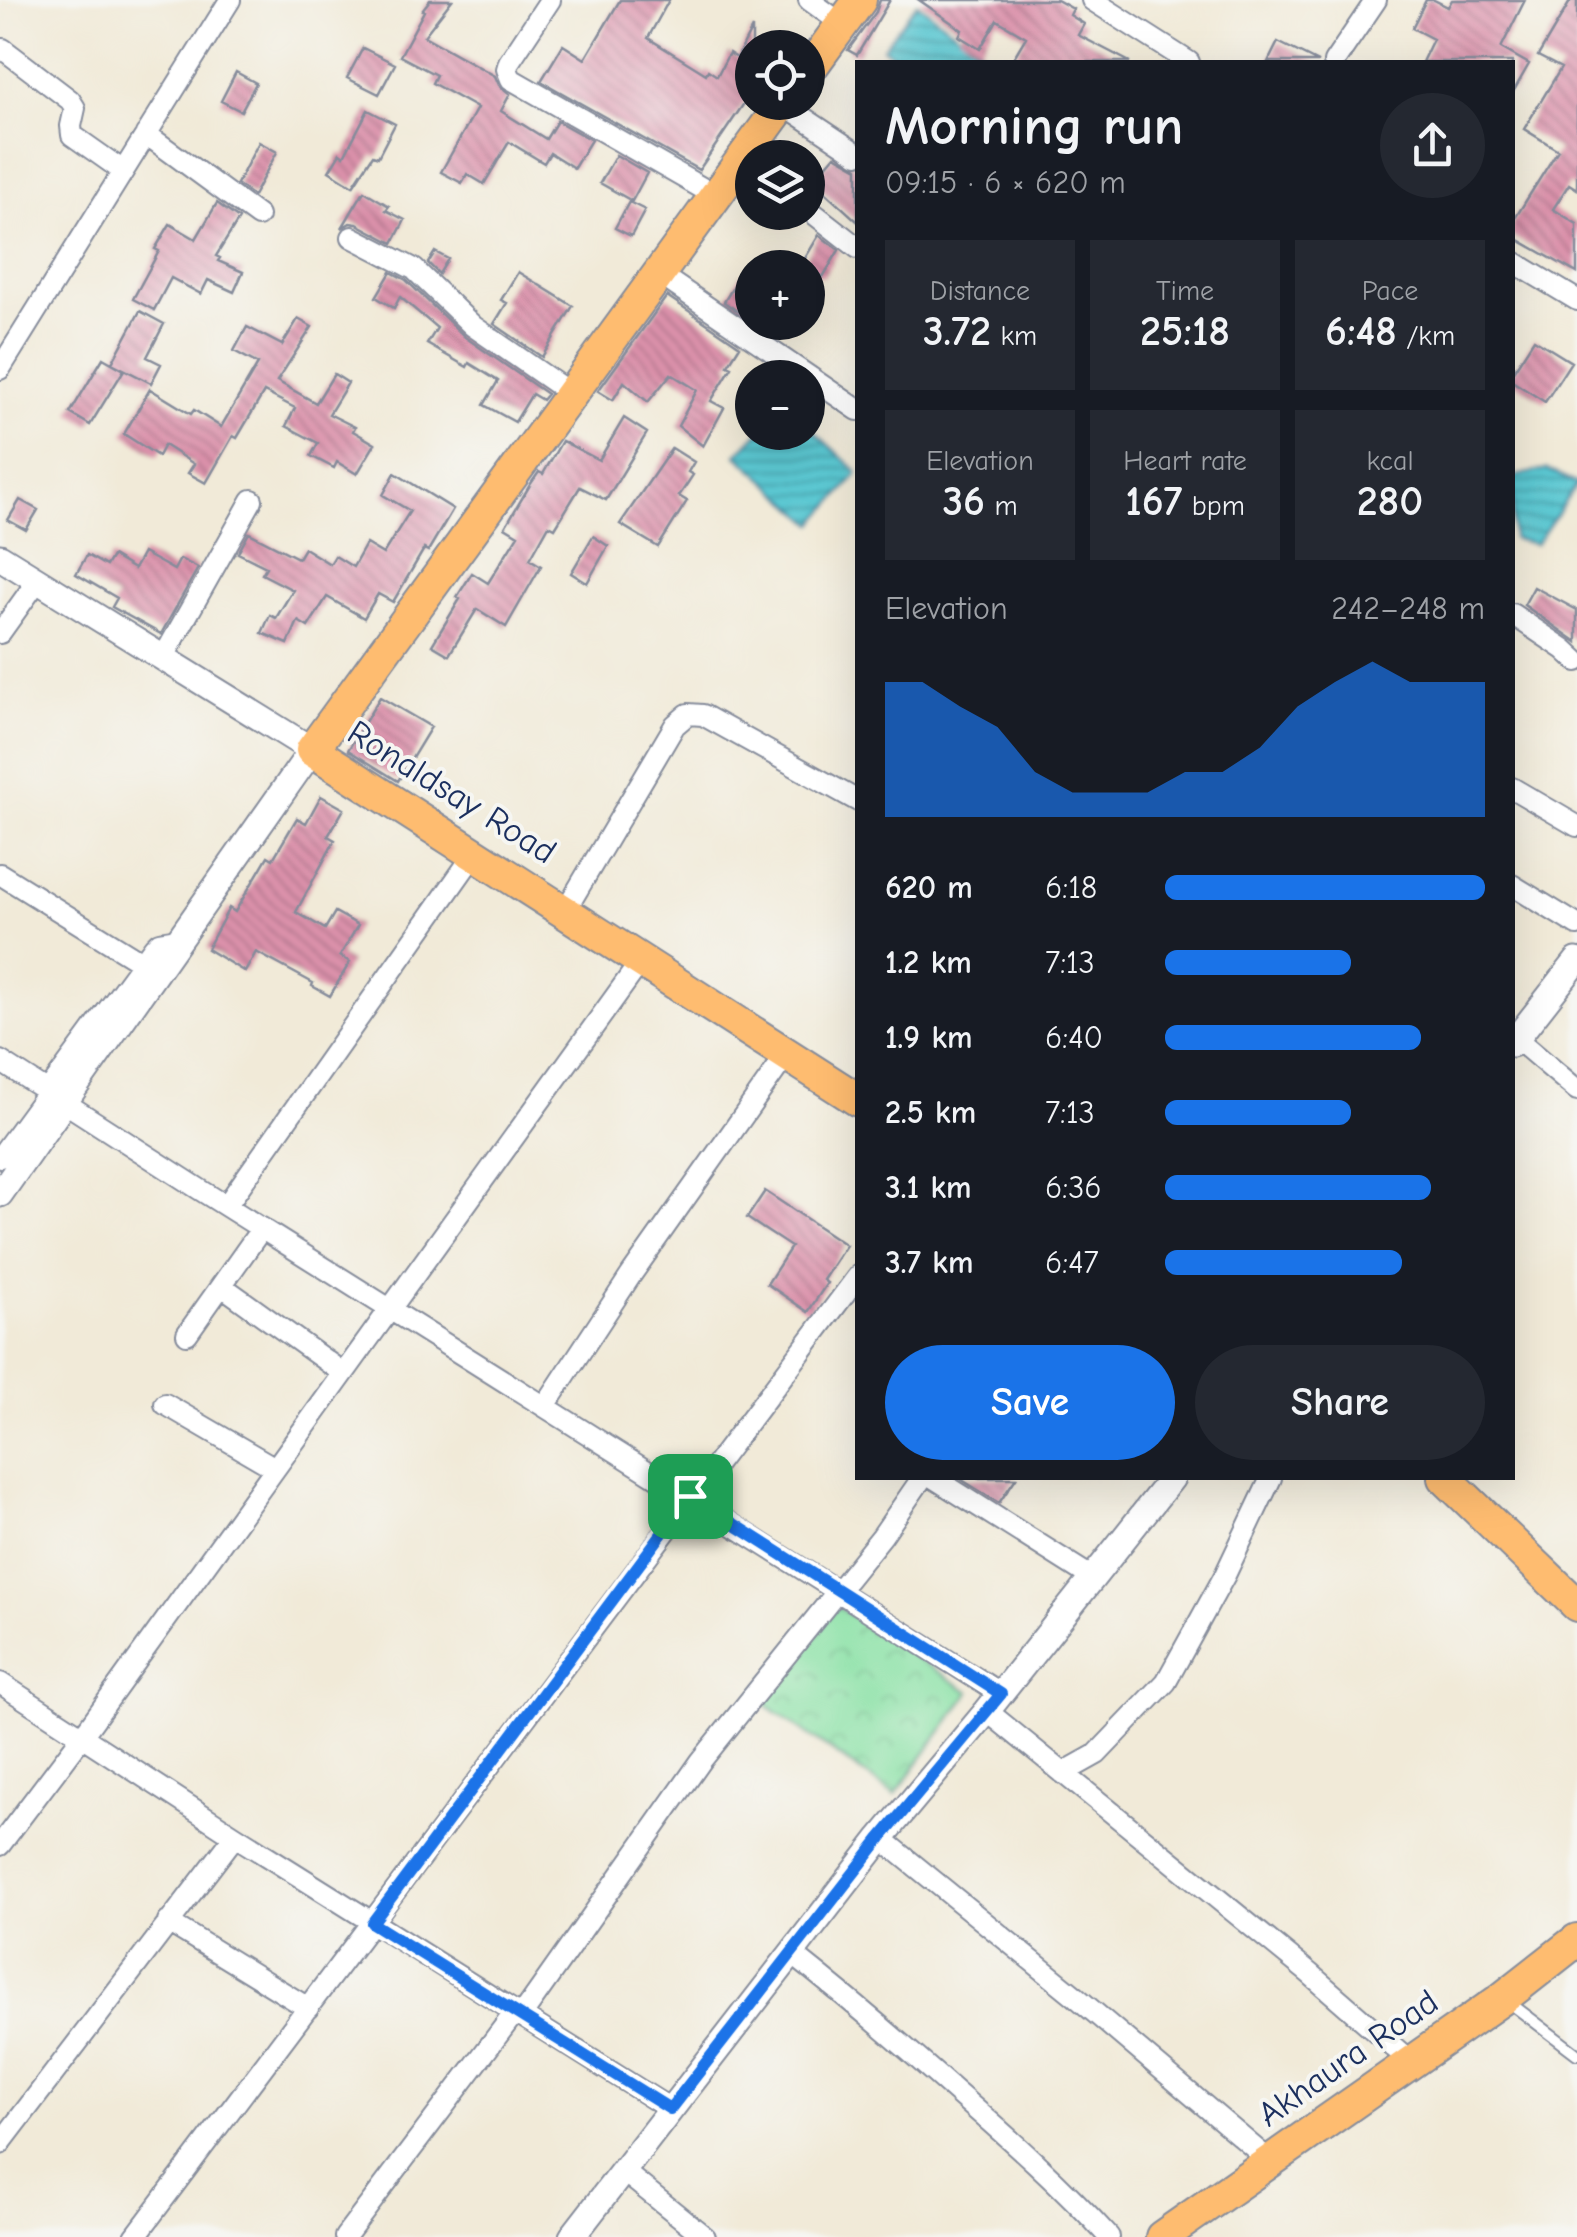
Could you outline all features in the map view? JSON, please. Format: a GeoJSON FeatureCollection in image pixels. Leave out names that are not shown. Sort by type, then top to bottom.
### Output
{"type":"FeatureCollection","features":[{"type":"Feature","properties":{"kind":"main road"},"geometry":{"type":"LineString","coordinates":[[825,48],[851,12]]}},
{"type":"Feature","properties":{"kind":"main road"},"geometry":{"type":"LineString","coordinates":[[312,750],[735,174]]}},
{"type":"Feature","properties":{"kind":"main road","name":"Ronaldsay Road"},"geometry":{"type":"LineString","coordinates":[[312,750],[855,1098]]}},
{"type":"Feature","properties":{"kind":"main road"},"geometry":{"type":"LineString","coordinates":[[1447,1480],[1574,1596]]}},
{"type":"Feature","properties":{"kind":"main road","name":"Akhaura Road"},"geometry":{"type":"LineString","coordinates":[[1162,2237],[1262,2154],[1403,2055],[1503,1998],[1577,1940]]}},
{"type":"Feature","properties":{"kind":"street"},"geometry":{"type":"LineString","coordinates":[[0,368],[230,0]]}},
{"type":"Feature","properties":{"kind":"street"},"geometry":{"type":"LineString","coordinates":[[550,0],[509,62],[511,79],[716,196]]}},
{"type":"Feature","properties":{"kind":"street"},"geometry":{"type":"LineString","coordinates":[[809,0],[851,12]]}},
{"type":"Feature","properties":{"kind":"street"},"geometry":{"type":"LineString","coordinates":[[1092,0],[1186,60]]}},
{"type":"Feature","properties":{"kind":"street"},"geometry":{"type":"LineString","coordinates":[[1335,60],[1376,0]]}},
{"type":"Feature","properties":{"kind":"street"},"geometry":{"type":"LineString","coordinates":[[3,49],[70,100],[75,108],[72,135],[123,171]]}},
{"type":"Feature","properties":{"kind":"street"},"geometry":{"type":"LineString","coordinates":[[809,120],[855,152]]}},
{"type":"Feature","properties":{"kind":"street"},"geometry":{"type":"LineString","coordinates":[[146,134],[258,216]]}},
{"type":"Feature","properties":{"kind":"street"},"geometry":{"type":"LineString","coordinates":[[825,222],[855,246]]}},
{"type":"Feature","properties":{"kind":"street"},"geometry":{"type":"LineString","coordinates":[[352,237],[414,269],[474,326],[570,394]]}},
{"type":"Feature","properties":{"kind":"street"},"geometry":{"type":"LineString","coordinates":[[1515,263],[1577,300]]}},
{"type":"Feature","properties":{"kind":"street"},"geometry":{"type":"LineString","coordinates":[[659,274],[855,408]]}},
{"type":"Feature","properties":{"kind":"street"},"geometry":{"type":"LineString","coordinates":[[163,658],[252,500]]}},
{"type":"Feature","properties":{"kind":"street","name":"Ronaldsay Road"},"geometry":{"type":"LineString","coordinates":[[0,557],[312,750]]}},
{"type":"Feature","properties":{"kind":"street"},"geometry":{"type":"LineString","coordinates":[[0,633],[38,580]]}},
{"type":"Feature","properties":{"kind":"street"},"geometry":{"type":"LineString","coordinates":[[1515,616],[1577,661]]}},
{"type":"Feature","properties":{"kind":"street"},"geometry":{"type":"LineString","coordinates":[[565,911],[675,725],[688,714],[703,715],[855,799]]}},
{"type":"Feature","properties":{"kind":"street"},"geometry":{"type":"LineString","coordinates":[[0,1194],[56,1097],[149,967],[178,938],[312,750]]}},
{"type":"Feature","properties":{"kind":"street"},"geometry":{"type":"LineString","coordinates":[[1515,790],[1577,826]]}},
{"type":"Feature","properties":{"kind":"street"},"geometry":{"type":"LineString","coordinates":[[226,1206],[475,853]]}},
{"type":"Feature","properties":{"kind":"street"},"geometry":{"type":"LineString","coordinates":[[0,874],[149,967]]}},
{"type":"Feature","properties":{"kind":"street"},"geometry":{"type":"LineString","coordinates":[[1515,887],[1577,925]]}},
{"type":"Feature","properties":{"kind":"street"},"geometry":{"type":"LineString","coordinates":[[0,1845],[641,961]]}},
{"type":"Feature","properties":{"kind":"street"},"geometry":{"type":"LineString","coordinates":[[1577,961],[1515,1042],[1577,1090]]}},
{"type":"Feature","properties":{"kind":"street"},"geometry":{"type":"LineString","coordinates":[[545,1406],[787,1054]]}},
{"type":"Feature","properties":{"kind":"street"},"geometry":{"type":"LineString","coordinates":[[0,1060],[837,1590],[994,1703],[1063,1773],[1309,1973],[1403,2055]]}},
{"type":"Feature","properties":{"kind":"street"},"geometry":{"type":"LineString","coordinates":[[0,1157],[56,1097]]}},
{"type":"Feature","properties":{"kind":"street"},"geometry":{"type":"LineString","coordinates":[[187,1334],[262,1228]]}},
{"type":"Feature","properties":{"kind":"street"},"geometry":{"type":"LineString","coordinates":[[135,2237],[855,1280]]}},
{"type":"Feature","properties":{"kind":"street"},"geometry":{"type":"LineString","coordinates":[[222,1286],[343,1372]]}},
{"type":"Feature","properties":{"kind":"street"},"geometry":{"type":"LineString","coordinates":[[165,1404],[275,1468]]}},
{"type":"Feature","properties":{"kind":"street"},"geometry":{"type":"LineString","coordinates":[[345,2237],[519,2013],[701,1761],[882,1536],[921,1480]]}},
{"type":"Feature","properties":{"kind":"street"},"geometry":{"type":"LineString","coordinates":[[937,1480],[1091,1577]]}},
{"type":"Feature","properties":{"kind":"street"},"geometry":{"type":"LineString","coordinates":[[572,2237],[881,1838],[994,1703],[1170,1480]]}},
{"type":"Feature","properties":{"kind":"street"},"geometry":{"type":"LineString","coordinates":[[1063,1773],[1096,1754],[1166,1682],[1225,1574],[1269,1480]]}},
{"type":"Feature","properties":{"kind":"street"},"geometry":{"type":"LineString","coordinates":[[0,1683],[235,1836],[670,2109]]}},
{"type":"Feature","properties":{"kind":"street"},"geometry":{"type":"LineString","coordinates":[[0,2144],[235,1836]]}},
{"type":"Feature","properties":{"kind":"street"},"geometry":{"type":"LineString","coordinates":[[881,1838],[1262,2154]]}},
{"type":"Feature","properties":{"kind":"street"},"geometry":{"type":"LineString","coordinates":[[168,1922],[308,2008]]}},
{"type":"Feature","properties":{"kind":"street"},"geometry":{"type":"LineString","coordinates":[[791,1953],[998,2128],[1069,2193],[1102,2230]]}},
{"type":"Feature","properties":{"kind":"street"},"geometry":{"type":"LineString","coordinates":[[623,2171],[706,2237]]}},
{"type":"Feature","properties":{"kind":"lane"},"geometry":{"type":"LineString","coordinates":[[1503,1998],[1577,2054]]}},
{"type":"Feature","properties":{"kind":"green space"},"geometry":{"type":"Polygon","coordinates":[[[837,1606],[970,1692],[895,1795],[762,1702],[837,1606]]]}},
{"type":"Feature","properties":{"kind":"water"},"geometry":{"type":"Polygon","coordinates":[[[917,3],[993,60],[898,60],[883,48],[917,3]]]}},
{"type":"Feature","properties":{"kind":"water"},"geometry":{"type":"Polygon","coordinates":[[[825,442],[855,469],[855,477],[814,524],[737,455],[742,450],[825,450],[825,442]]]}},
{"type":"Feature","properties":{"kind":"water"},"geometry":{"type":"Polygon","coordinates":[[[1546,469],[1577,484],[1536,544],[1515,539],[1515,477],[1546,469]]]}},
{"type":"Feature","properties":{"kind":"building"},"geometry":{"type":"Polygon","coordinates":[[[430,0],[452,0],[424,36],[495,76],[510,94],[501,111],[546,139],[557,121],[591,140],[574,168],[550,153],[544,163],[509,142],[484,184],[467,174],[462,183],[441,172],[477,108],[432,83],[436,75],[400,56],[430,0]]]}},
{"type":"Feature","properties":{"kind":"building"},"geometry":{"type":"Polygon","coordinates":[[[620,0],[669,0],[648,38],[706,74],[708,70],[717,76],[729,53],[735,57],[735,117],[699,170],[541,81],[563,45],[585,59],[620,0]]]}},
{"type":"Feature","properties":{"kind":"building"},"geometry":{"type":"Polygon","coordinates":[[[880,0],[890,0],[857,55],[848,50],[876,12],[880,0]]]}},
{"type":"Feature","properties":{"kind":"building"},"geometry":{"type":"Polygon","coordinates":[[[919,0],[1057,0],[1073,9],[1070,15],[1084,24],[1078,35],[1126,60],[1012,60],[1026,37],[997,20],[980,49],[959,36],[962,30],[919,0]]]}},
{"type":"Feature","properties":{"kind":"building"},"geometry":{"type":"Polygon","coordinates":[[[1426,0],[1448,7],[1452,0],[1525,0],[1501,48],[1529,64],[1515,89],[1515,60],[1423,60],[1433,39],[1412,28],[1426,0]]]}},
{"type":"Feature","properties":{"kind":"building"},"geometry":{"type":"Polygon","coordinates":[[[1571,0],[1577,0],[1577,189],[1569,184],[1553,209],[1577,224],[1577,273],[1515,238],[1515,218],[1558,150],[1524,129],[1561,68],[1538,56],[1571,0]]]}},
{"type":"Feature","properties":{"kind":"building"},"geometry":{"type":"Polygon","coordinates":[[[1278,42],[1314,60],[1269,60],[1278,42]]]}},
{"type":"Feature","properties":{"kind":"building"},"geometry":{"type":"Polygon","coordinates":[[[363,48],[395,64],[379,94],[347,78],[363,48]]]}},
{"type":"Feature","properties":{"kind":"building"},"geometry":{"type":"Polygon","coordinates":[[[236,72],[256,83],[241,111],[221,101],[236,72]]]}},
{"type":"Feature","properties":{"kind":"building"},"geometry":{"type":"Polygon","coordinates":[[[368,110],[395,124],[378,157],[373,155],[353,186],[329,171],[340,153],[344,156],[368,110]]]}},
{"type":"Feature","properties":{"kind":"building"},"geometry":{"type":"Polygon","coordinates":[[[259,142],[277,152],[253,196],[237,184],[259,142]]]}},
{"type":"Feature","properties":{"kind":"building"},"geometry":{"type":"Polygon","coordinates":[[[616,155],[647,173],[632,201],[600,183],[616,155]]]}},
{"type":"Feature","properties":{"kind":"building"},"geometry":{"type":"Polygon","coordinates":[[[835,155],[855,166],[855,219],[825,192],[825,167],[835,155]]]}},
{"type":"Feature","properties":{"kind":"building"},"geometry":{"type":"Polygon","coordinates":[[[364,191],[405,220],[393,243],[357,224],[342,228],[364,191]]]}},
{"type":"Feature","properties":{"kind":"building"},"geometry":{"type":"Polygon","coordinates":[[[629,202],[645,210],[631,236],[615,228],[629,202]]]}},
{"type":"Feature","properties":{"kind":"building"},"geometry":{"type":"Polygon","coordinates":[[[217,203],[239,219],[216,256],[218,261],[243,272],[234,292],[208,280],[201,294],[171,278],[154,310],[133,299],[170,224],[196,239],[217,203]]]}},
{"type":"Feature","properties":{"kind":"building"},"geometry":{"type":"Polygon","coordinates":[[[819,235],[839,250],[825,274],[825,250],[810,250],[819,235]]]}},
{"type":"Feature","properties":{"kind":"building"},"geometry":{"type":"Polygon","coordinates":[[[435,252],[448,259],[439,274],[428,263],[435,252]]]}},
{"type":"Feature","properties":{"kind":"building"},"geometry":{"type":"Polygon","coordinates":[[[391,272],[406,280],[465,337],[547,394],[542,400],[532,394],[515,422],[484,405],[498,381],[427,344],[437,328],[400,297],[394,308],[376,297],[391,272]]]}},
{"type":"Feature","properties":{"kind":"building"},"geometry":{"type":"Polygon","coordinates":[[[518,272],[573,306],[542,357],[494,324],[507,303],[501,300],[518,272]]]}},
{"type":"Feature","properties":{"kind":"building"},"geometry":{"type":"Polygon","coordinates":[[[735,284],[735,309],[724,302],[735,284]]]}},
{"type":"Feature","properties":{"kind":"building"},"geometry":{"type":"Polygon","coordinates":[[[667,296],[740,346],[711,401],[724,408],[703,446],[678,426],[697,390],[671,374],[648,402],[624,382],[613,400],[598,391],[667,296]]]}},
{"type":"Feature","properties":{"kind":"building"},"geometry":{"type":"Polygon","coordinates":[[[140,311],[164,324],[147,357],[161,364],[151,383],[112,363],[140,311]]]}},
{"type":"Feature","properties":{"kind":"building"},"geometry":{"type":"Polygon","coordinates":[[[298,319],[312,327],[277,381],[316,403],[334,374],[348,383],[329,414],[355,427],[353,431],[375,444],[357,474],[337,462],[334,468],[311,456],[318,443],[286,426],[295,408],[264,392],[206,483],[188,473],[194,464],[164,445],[158,456],[124,434],[150,389],[221,427],[258,364],[234,351],[247,327],[282,345],[298,319]]]}},
{"type":"Feature","properties":{"kind":"building"},"geometry":{"type":"Polygon","coordinates":[[[1534,339],[1571,362],[1545,402],[1515,383],[1515,368],[1534,339]]]}},
{"type":"Feature","properties":{"kind":"building"},"geometry":{"type":"Polygon","coordinates":[[[103,358],[124,370],[90,425],[70,413],[103,358]]]}},
{"type":"Feature","properties":{"kind":"building"},"geometry":{"type":"Polygon","coordinates":[[[624,418],[647,433],[606,500],[580,487],[555,528],[549,525],[530,559],[541,566],[506,627],[477,609],[449,655],[432,645],[472,573],[488,583],[518,535],[505,527],[562,441],[599,460],[624,418]]]}},
{"type":"Feature","properties":{"kind":"building"},"geometry":{"type":"Polygon","coordinates":[[[672,448],[694,462],[688,472],[693,475],[679,496],[687,501],[658,547],[620,524],[672,448]]]}},
{"type":"Feature","properties":{"kind":"building"},"geometry":{"type":"Polygon","coordinates":[[[395,473],[453,509],[393,602],[378,594],[364,618],[327,597],[308,627],[298,621],[288,644],[262,633],[270,615],[276,618],[293,590],[262,574],[266,567],[238,553],[249,533],[298,558],[304,548],[330,564],[335,556],[353,567],[366,544],[383,554],[410,511],[383,495],[395,473]]]}},
{"type":"Feature","properties":{"kind":"building"},"geometry":{"type":"Polygon","coordinates":[[[20,500],[38,510],[26,530],[8,520],[20,500]]]}},
{"type":"Feature","properties":{"kind":"building"},"geometry":{"type":"Polygon","coordinates":[[[593,536],[608,546],[587,583],[571,573],[593,536]]]}},
{"type":"Feature","properties":{"kind":"building"},"geometry":{"type":"Polygon","coordinates":[[[143,553],[174,570],[180,559],[198,568],[161,634],[112,607],[117,598],[76,574],[87,555],[106,566],[112,556],[134,569],[143,553]]]}},
{"type":"Feature","properties":{"kind":"building"},"geometry":{"type":"Polygon","coordinates":[[[1534,587],[1577,610],[1577,642],[1524,605],[1534,587]]]}},
{"type":"Feature","properties":{"kind":"building"},"geometry":{"type":"Polygon","coordinates":[[[380,697],[431,727],[398,781],[348,750],[380,697]]]}},
{"type":"Feature","properties":{"kind":"building"},"geometry":{"type":"Polygon","coordinates":[[[321,796],[344,809],[328,836],[335,840],[296,912],[325,929],[335,912],[358,925],[340,956],[350,962],[330,996],[256,952],[245,972],[207,949],[229,908],[235,912],[268,856],[273,859],[297,818],[306,823],[321,796]]]}},
{"type":"Feature","properties":{"kind":"building"},"geometry":{"type":"Polygon","coordinates":[[[765,1191],[846,1245],[808,1312],[767,1284],[791,1247],[747,1218],[765,1191]]]}},
{"type":"Feature","properties":{"kind":"building"},"geometry":{"type":"Polygon","coordinates":[[[962,1480],[1015,1480],[999,1503],[962,1480]]]}},
{"type":"Feature","properties":{"kind":"route"},"geometry":{"type":"LineString","coordinates":[[690,1496],[1001,1694],[881,1838],[670,2109],[372,1923],[690,1496]]}}]}
